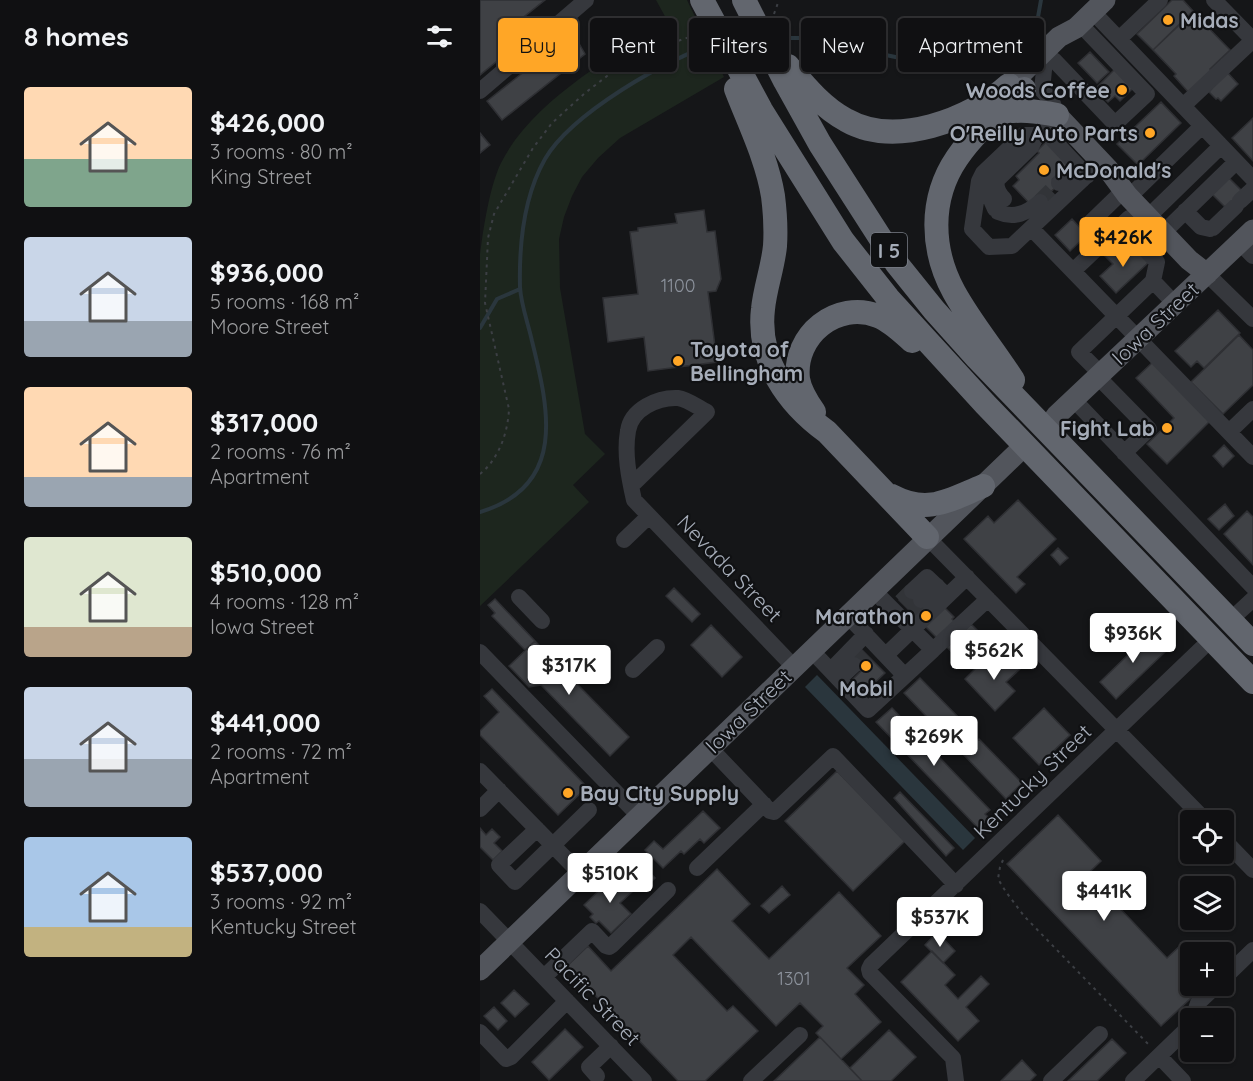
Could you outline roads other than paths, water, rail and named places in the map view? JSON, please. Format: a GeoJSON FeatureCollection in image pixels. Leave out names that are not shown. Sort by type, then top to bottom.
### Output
{"type":"FeatureCollection","features":[{"type":"Feature","properties":{"kind":"highway"},"geometry":{"type":"LineString","coordinates":[[701,0],[755,116],[773,196],[775,246],[762,312],[763,336],[778,381],[791,401],[807,418],[826,432],[927,537]]}},
{"type":"Feature","properties":{"kind":"highway"},"geometry":{"type":"LineString","coordinates":[[744,0],[767,24],[791,79],[846,121],[878,131],[900,132],[924,128],[957,118],[1020,84]]}},
{"type":"Feature","properties":{"kind":"highway","name":"I 5"},"geometry":{"type":"LineString","coordinates":[[791,79],[820,144],[897,264],[963,342],[1020,397]]}},
{"type":"Feature","properties":{"kind":"highway"},"geometry":{"type":"LineString","coordinates":[[1020,84],[998,113],[973,138],[949,172],[940,197],[935,223],[937,244],[944,270],[954,292],[1020,397],[1047,418],[1070,453],[1253,644]]}},
{"type":"Feature","properties":{"kind":"highway"},"geometry":{"type":"LineString","coordinates":[[998,113],[1030,110],[1046,126]]}},
{"type":"Feature","properties":{"kind":"highway","name":"I 5"},"geometry":{"type":"LineString","coordinates":[[755,116],[843,241],[888,298],[992,411],[1253,682]]}},
{"type":"Feature","properties":{"kind":"highway"},"geometry":{"type":"LineString","coordinates":[[826,432],[804,397],[798,380],[798,362],[803,345],[813,330],[827,319],[844,313],[862,312],[879,316],[894,326],[992,411]]}},
{"type":"Feature","properties":{"kind":"highway"},"geometry":{"type":"LineString","coordinates":[[887,494],[903,502],[925,506],[942,503],[983,486]]}},
{"type":"Feature","properties":{"kind":"main road"},"geometry":{"type":"LineString","coordinates":[[1020,84],[1049,65],[1068,46],[1089,16]]}},
{"type":"Feature","properties":{"kind":"main road"},"geometry":{"type":"LineString","coordinates":[[1020,84],[1059,37],[1089,16]]}},
{"type":"Feature","properties":{"kind":"main road"},"geometry":{"type":"LineString","coordinates":[[1046,126],[1090,172],[1135,203],[1189,260],[1207,274]]}},
{"type":"Feature","properties":{"kind":"main road","name":"Iowa Street"},"geometry":{"type":"LineString","coordinates":[[1047,418],[1073,399],[1207,274],[1249,243]]}},
{"type":"Feature","properties":{"kind":"main road","name":"Iowa Street"},"geometry":{"type":"LineString","coordinates":[[480,970],[927,537],[1018,453]]}},
{"type":"Feature","properties":{"kind":"street"},"geometry":{"type":"LineString","coordinates":[[480,92],[586,0]]}},
{"type":"Feature","properties":{"kind":"street"},"geometry":{"type":"LineString","coordinates":[[1119,39],[1160,0]]}},
{"type":"Feature","properties":{"kind":"street"},"geometry":{"type":"LineString","coordinates":[[1183,106],[1253,40],[1226,4]]}},
{"type":"Feature","properties":{"kind":"street"},"geometry":{"type":"LineString","coordinates":[[1089,16],[1119,39],[1253,179]]}},
{"type":"Feature","properties":{"kind":"street"},"geometry":{"type":"LineString","coordinates":[[1089,16],[1147,94],[1115,124],[1049,65],[1042,90],[1052,101],[1046,126],[1025,142],[991,175],[988,182],[990,199],[1001,206],[1014,209],[1029,220],[1073,271],[1252,455]]}},
{"type":"Feature","properties":{"kind":"street"},"geometry":{"type":"LineString","coordinates":[[1040,202],[1012,246],[989,247],[972,229],[983,173],[1023,135],[1046,126]]}},
{"type":"Feature","properties":{"kind":"street"},"geometry":{"type":"LineString","coordinates":[[1073,271],[1122,225],[1135,203],[1202,126]]}},
{"type":"Feature","properties":{"kind":"street"},"geometry":{"type":"LineString","coordinates":[[1091,222],[1135,203],[1221,146]]}},
{"type":"Feature","properties":{"kind":"street"},"geometry":{"type":"LineString","coordinates":[[1163,233],[1236,162]]}},
{"type":"Feature","properties":{"kind":"street"},"geometry":{"type":"LineString","coordinates":[[1029,220],[1090,172]]}},
{"type":"Feature","properties":{"kind":"street"},"geometry":{"type":"LineString","coordinates":[[1059,183],[1063,179],[1090,172]]}},
{"type":"Feature","properties":{"kind":"street"},"geometry":{"type":"LineString","coordinates":[[1185,211],[1201,227],[1211,229],[1253,189]]}},
{"type":"Feature","properties":{"kind":"street"},"geometry":{"type":"LineString","coordinates":[[1122,225],[1157,262],[1153,281],[1079,352],[1149,429],[1124,453]]}},
{"type":"Feature","properties":{"kind":"street"},"geometry":{"type":"LineString","coordinates":[[1207,274],[1253,319]]}},
{"type":"Feature","properties":{"kind":"street"},"geometry":{"type":"LineString","coordinates":[[1153,281],[1175,304]]}},
{"type":"Feature","properties":{"kind":"street"},"geometry":{"type":"LineString","coordinates":[[679,398],[707,412],[632,493],[627,467],[628,430],[632,419],[642,408],[655,401],[679,398]]}},
{"type":"Feature","properties":{"kind":"street"},"geometry":{"type":"LineString","coordinates":[[1073,399],[1253,586]]}},
{"type":"Feature","properties":{"kind":"street"},"geometry":{"type":"LineString","coordinates":[[1229,432],[1253,409]]}},
{"type":"Feature","properties":{"kind":"street","name":"Nevada Street"},"geometry":{"type":"LineString","coordinates":[[632,493],[649,516],[794,667]]}},
{"type":"Feature","properties":{"kind":"street"},"geometry":{"type":"LineString","coordinates":[[624,540],[649,516]]}},
{"type":"Feature","properties":{"kind":"street"},"geometry":{"type":"LineString","coordinates":[[927,537],[1195,810]]}},
{"type":"Feature","properties":{"kind":"street"},"geometry":{"type":"LineString","coordinates":[[837,677],[870,650],[907,609],[927,577],[942,591]]}},
{"type":"Feature","properties":{"kind":"street"},"geometry":{"type":"LineString","coordinates":[[907,609],[966,577]]}},
{"type":"Feature","properties":{"kind":"street"},"geometry":{"type":"LineString","coordinates":[[873,590],[907,609],[933,650]]}},
{"type":"Feature","properties":{"kind":"street"},"geometry":{"type":"LineString","coordinates":[[519,597],[542,621]]}},
{"type":"Feature","properties":{"kind":"street"},"geometry":{"type":"LineString","coordinates":[[811,650],[868,710],[988,599]]}},
{"type":"Feature","properties":{"kind":"street"},"geometry":{"type":"LineString","coordinates":[[1239,612],[1253,599]]}},
{"type":"Feature","properties":{"kind":"street"},"geometry":{"type":"LineString","coordinates":[[847,615],[870,650],[905,676]]}},
{"type":"Feature","properties":{"kind":"street"},"geometry":{"type":"LineString","coordinates":[[633,670],[657,647]]}},
{"type":"Feature","properties":{"kind":"street","name":"Kentucky Street"},"geometry":{"type":"LineString","coordinates":[[956,1081],[953,1058],[869,969],[871,965],[1202,648]]}},
{"type":"Feature","properties":{"kind":"street"},"geometry":{"type":"LineString","coordinates":[[837,677],[870,650]]}},
{"type":"Feature","properties":{"kind":"street"},"geometry":{"type":"LineString","coordinates":[[480,652],[639,816]]}},
{"type":"Feature","properties":{"kind":"street"},"geometry":{"type":"LineString","coordinates":[[710,748],[770,811],[774,812],[833,756],[956,885]]}},
{"type":"Feature","properties":{"kind":"street"},"geometry":{"type":"LineString","coordinates":[[480,771],[580,873]]}},
{"type":"Feature","properties":{"kind":"street"},"geometry":{"type":"LineString","coordinates":[[480,809],[499,790]]}},
{"type":"Feature","properties":{"kind":"street"},"geometry":{"type":"LineString","coordinates":[[697,868],[764,804]]}},
{"type":"Feature","properties":{"kind":"street"},"geometry":{"type":"LineString","coordinates":[[537,829],[500,863],[500,867],[515,882],[589,810]]}},
{"type":"Feature","properties":{"kind":"street"},"geometry":{"type":"LineString","coordinates":[[1234,850],[1253,870]]}},
{"type":"Feature","properties":{"kind":"street"},"geometry":{"type":"LineString","coordinates":[[544,977],[592,931],[606,946],[612,945],[668,890]]}},
{"type":"Feature","properties":{"kind":"street","name":"Pacific Street"},"geometry":{"type":"LineString","coordinates":[[480,911],[643,1081]]}},
{"type":"Feature","properties":{"kind":"street"},"geometry":{"type":"LineString","coordinates":[[1234,968],[1253,950]]}},
{"type":"Feature","properties":{"kind":"street"},"geometry":{"type":"LineString","coordinates":[[1196,1008],[1205,996]]}},
{"type":"Feature","properties":{"kind":"street"},"geometry":{"type":"LineString","coordinates":[[480,1032],[506,1059],[511,1057],[567,1001]]}},
{"type":"Feature","properties":{"kind":"street"},"geometry":{"type":"LineString","coordinates":[[1051,1081],[1100,1034]]}},
{"type":"Feature","properties":{"kind":"street"},"geometry":{"type":"LineString","coordinates":[[751,1081],[800,1035]]}},
{"type":"Feature","properties":{"kind":"street"},"geometry":{"type":"LineString","coordinates":[[1133,1081],[1180,1036]]}},
{"type":"Feature","properties":{"kind":"street"},"geometry":{"type":"LineString","coordinates":[[597,1076],[589,1067],[611,1046]]}},
{"type":"Feature","properties":{"kind":"street"},"geometry":{"type":"LineString","coordinates":[[1159,1056],[1183,1081]]}},
{"type":"Feature","properties":{"kind":"waterway"},"geometry":{"type":"LineString","coordinates":[[789,38],[803,38],[910,60],[980,69],[995,63],[1017,42],[1038,17],[1041,0]]}},
{"type":"Feature","properties":{"kind":"waterway"},"geometry":{"type":"LineString","coordinates":[[480,512],[508,500],[527,484],[539,465],[545,443],[546,419],[543,393],[520,287],[524,221],[538,173],[558,142],[598,106],[647,74],[689,53]]}},
{"type":"Feature","properties":{"kind":"waterway"},"geometry":{"type":"LineString","coordinates":[[480,328],[497,299],[520,289]]}},
{"type":"Feature","properties":{"kind":"tunnel"},"geometry":{"type":"LineString","coordinates":[[1040,202],[1059,183]]}},
{"type":"Feature","properties":{"kind":"tunnel"},"geometry":{"type":"LineString","coordinates":[[901,602],[912,591]]}},
{"type":"Feature","properties":{"kind":"tunnel"},"geometry":{"type":"LineString","coordinates":[[910,611],[921,600]]}},
{"type":"Feature","properties":{"kind":"tunnel"},"geometry":{"type":"LineString","coordinates":[[854,665],[866,654]]}},
{"type":"Feature","properties":{"kind":"place","name":"Midas"},"geometry":{"type":"Point","coordinates":[1168,20]}},
{"type":"Feature","properties":{"kind":"place","name":"Woods Coffee"},"geometry":{"type":"Point","coordinates":[1122,90]}},
{"type":"Feature","properties":{"kind":"place","name":"O'Reilly Auto Parts"},"geometry":{"type":"Point","coordinates":[1150,133]}},
{"type":"Feature","properties":{"kind":"place","name":"McDonald's"},"geometry":{"type":"Point","coordinates":[1044,170]}},
{"type":"Feature","properties":{"kind":"place","name":"Toyota of Bellingham"},"geometry":{"type":"Point","coordinates":[678,361]}},
{"type":"Feature","properties":{"kind":"place","name":"Fight Lab"},"geometry":{"type":"Point","coordinates":[1167,428]}},
{"type":"Feature","properties":{"kind":"place","name":"Marathon"},"geometry":{"type":"Point","coordinates":[926,616]}},
{"type":"Feature","properties":{"kind":"place","name":"Mobil"},"geometry":{"type":"Point","coordinates":[866,666]}},
{"type":"Feature","properties":{"kind":"place","name":"Bay City Supply"},"geometry":{"type":"Point","coordinates":[568,793]}}]}
